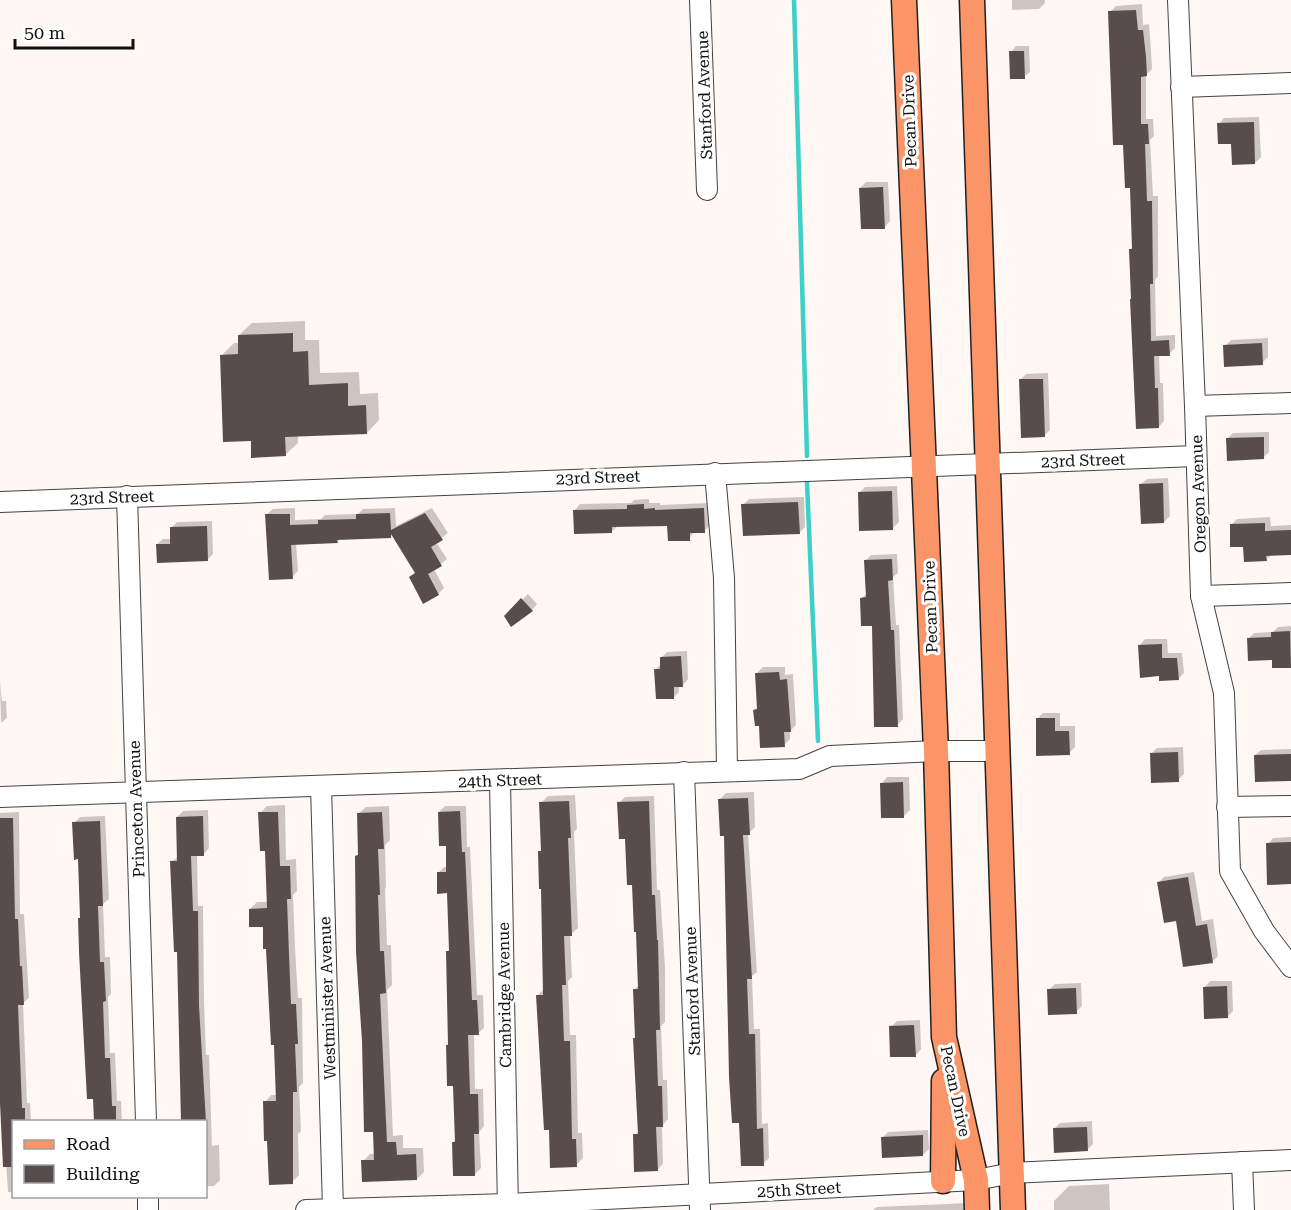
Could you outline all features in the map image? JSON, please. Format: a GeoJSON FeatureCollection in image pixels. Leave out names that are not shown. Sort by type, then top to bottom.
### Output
{"type":"FeatureCollection","features":[{"type":"Feature","properties":{"kind":"main road","name":"Pecan Drive"},"geometry":{"type":"LineString","coordinates":[[904,0],[936,751],[944,1037],[976,1180],[977,1210]]}},
{"type":"Feature","properties":{"kind":"main road"},"geometry":{"type":"LineString","coordinates":[[972,0],[1013,1210]]}},
{"type":"Feature","properties":{"kind":"main road"},"geometry":{"type":"LineString","coordinates":[[943,1181],[944,1037]]}},
{"type":"Feature","properties":{"kind":"street","name":"Stanford Avenue"},"geometry":{"type":"LineString","coordinates":[[700,0],[707,190]]}},
{"type":"Feature","properties":{"kind":"street","name":"Oregon Avenue"},"geometry":{"type":"LineString","coordinates":[[1178,0],[1180,87],[1196,406],[1201,596],[1224,693],[1230,871],[1264,931],[1291,967]]}},
{"type":"Feature","properties":{"kind":"street"},"geometry":{"type":"LineString","coordinates":[[1180,87],[1291,83]]}},
{"type":"Feature","properties":{"kind":"street"},"geometry":{"type":"LineString","coordinates":[[1196,406],[1291,403]]}},
{"type":"Feature","properties":{"kind":"street","name":"23rd Street"},"geometry":{"type":"LineString","coordinates":[[0,501],[1196,456]]}},
{"type":"Feature","properties":{"kind":"street"},"geometry":{"type":"LineString","coordinates":[[715,473],[724,578],[727,770]]}},
{"type":"Feature","properties":{"kind":"street","name":"Princeton Avenue"},"geometry":{"type":"LineString","coordinates":[[127,496],[146,1120]]}},
{"type":"Feature","properties":{"kind":"street"},"geometry":{"type":"LineString","coordinates":[[1201,596],[1291,592]]}},
{"type":"Feature","properties":{"kind":"street","name":"24th Street"},"geometry":{"type":"LineString","coordinates":[[0,796],[500,781],[727,770],[799,770],[830,756],[936,751],[997,751]]}},
{"type":"Feature","properties":{"kind":"street","name":"Stanford Avenue"},"geometry":{"type":"LineString","coordinates":[[684,772],[700,1202]]}},
{"type":"Feature","properties":{"kind":"street","name":"Cambridge Avenue"},"geometry":{"type":"LineString","coordinates":[[500,781],[508,1207]]}},
{"type":"Feature","properties":{"kind":"street","name":"Westminister Avenue"},"geometry":{"type":"LineString","coordinates":[[321,786],[323,1210]]}},
{"type":"Feature","properties":{"kind":"street"},"geometry":{"type":"LineString","coordinates":[[1227,807],[1291,806]]}},
{"type":"Feature","properties":{"kind":"street","name":"25th Street"},"geometry":{"type":"LineString","coordinates":[[306,1210],[700,1202],[976,1180],[1012,1173],[1291,1160]]}},
{"type":"Feature","properties":{"kind":"street"},"geometry":{"type":"LineString","coordinates":[[1242,1162],[1244,1210]]}},
{"type":"Feature","properties":{"kind":"building"},"geometry":{"type":"Polygon","coordinates":[[[1136,10],[1138,30],[1143,30],[1147,76],[1141,77],[1141,124],[1148,124],[1149,144],[1145,144],[1147,201],[1152,201],[1151,341],[1169,340],[1170,356],[1154,356],[1159,428],[1136,429],[1130,299],[1129,249],[1132,249],[1130,188],[1125,188],[1123,145],[1113,145],[1108,11],[1136,10]]]}},
{"type":"Feature","properties":{"kind":"building"},"geometry":{"type":"Polygon","coordinates":[[[1009,51],[1024,51],[1025,79],[1010,79],[1009,51]]]}},
{"type":"Feature","properties":{"kind":"building"},"geometry":{"type":"Polygon","coordinates":[[[1254,122],[1255,164],[1232,165],[1231,144],[1218,144],[1217,123],[1254,122]]]}},
{"type":"Feature","properties":{"kind":"building"},"geometry":{"type":"Polygon","coordinates":[[[883,187],[885,229],[861,229],[859,188],[883,187]]]}},
{"type":"Feature","properties":{"kind":"building"},"geometry":{"type":"Polygon","coordinates":[[[293,333],[293,352],[308,351],[309,385],[348,383],[348,406],[366,405],[367,434],[285,437],[286,456],[251,458],[251,441],[223,442],[220,355],[238,354],[238,335],[293,333]]]}},
{"type":"Feature","properties":{"kind":"building"},"geometry":{"type":"Polygon","coordinates":[[[1262,343],[1263,365],[1224,367],[1223,345],[1262,343]]]}},
{"type":"Feature","properties":{"kind":"building"},"geometry":{"type":"Polygon","coordinates":[[[1019,379],[1043,379],[1045,437],[1021,438],[1019,379]]]}},
{"type":"Feature","properties":{"kind":"building"},"geometry":{"type":"Polygon","coordinates":[[[1264,437],[1264,459],[1227,461],[1226,438],[1264,437]]]}},
{"type":"Feature","properties":{"kind":"building"},"geometry":{"type":"Polygon","coordinates":[[[1163,483],[1164,523],[1141,524],[1139,484],[1163,483]]]}},
{"type":"Feature","properties":{"kind":"building"},"geometry":{"type":"Polygon","coordinates":[[[892,491],[893,530],[859,531],[858,492],[892,491]]]}},
{"type":"Feature","properties":{"kind":"building"},"geometry":{"type":"Polygon","coordinates":[[[798,502],[800,534],[743,536],[741,504],[798,502]]]}},
{"type":"Feature","properties":{"kind":"building"},"geometry":{"type":"Polygon","coordinates":[[[644,504],[644,509],[655,508],[655,510],[704,508],[705,533],[690,533],[690,541],[668,541],[667,526],[612,527],[612,533],[574,534],[573,510],[627,509],[627,505],[644,504]]]}},
{"type":"Feature","properties":{"kind":"building"},"geometry":{"type":"Polygon","coordinates":[[[390,513],[391,530],[425,513],[443,540],[431,547],[442,566],[428,574],[439,595],[423,604],[409,577],[415,573],[391,534],[391,538],[291,545],[293,579],[269,580],[265,514],[290,514],[290,525],[318,524],[318,520],[356,519],[356,514],[390,513]]]}},
{"type":"Feature","properties":{"kind":"building"},"geometry":{"type":"Polygon","coordinates":[[[1265,523],[1265,531],[1291,530],[1291,555],[1266,556],[1267,561],[1244,562],[1243,547],[1230,547],[1230,524],[1265,523]]]}},
{"type":"Feature","properties":{"kind":"building"},"geometry":{"type":"Polygon","coordinates":[[[207,526],[208,561],[157,563],[156,544],[170,544],[170,527],[207,526]]]}},
{"type":"Feature","properties":{"kind":"building"},"geometry":{"type":"Polygon","coordinates":[[[892,559],[893,580],[888,581],[891,630],[894,630],[898,727],[874,727],[872,626],[861,626],[860,598],[866,597],[864,560],[892,559]]]}},
{"type":"Feature","properties":{"kind":"building"},"geometry":{"type":"Polygon","coordinates":[[[521,598],[533,611],[511,627],[504,616],[521,598]]]}},
{"type":"Feature","properties":{"kind":"building"},"geometry":{"type":"Polygon","coordinates":[[[1290,631],[1291,668],[1272,668],[1272,660],[1248,661],[1247,638],[1271,637],[1271,632],[1290,631]]]}},
{"type":"Feature","properties":{"kind":"building"},"geometry":{"type":"Polygon","coordinates":[[[1162,644],[1162,658],[1177,658],[1179,680],[1159,681],[1159,676],[1140,678],[1138,645],[1162,644]]]}},
{"type":"Feature","properties":{"kind":"building"},"geometry":{"type":"Polygon","coordinates":[[[681,656],[683,687],[674,687],[674,699],[656,699],[654,669],[660,669],[660,657],[681,656]]]}},
{"type":"Feature","properties":{"kind":"building"},"geometry":{"type":"Polygon","coordinates":[[[779,672],[780,680],[787,679],[791,732],[784,732],[785,747],[760,748],[759,726],[755,726],[753,710],[757,709],[755,673],[779,672]]]}},
{"type":"Feature","properties":{"kind":"building"},"geometry":{"type":"Polygon","coordinates":[[[1036,718],[1055,718],[1055,731],[1069,731],[1070,755],[1036,756],[1036,718]]]}},
{"type":"Feature","properties":{"kind":"building"},"geometry":{"type":"Polygon","coordinates":[[[1178,752],[1179,782],[1151,783],[1150,753],[1178,752]]]}},
{"type":"Feature","properties":{"kind":"building"},"geometry":{"type":"Polygon","coordinates":[[[1291,754],[1291,781],[1255,782],[1254,755],[1291,754]]]}},
{"type":"Feature","properties":{"kind":"building"},"geometry":{"type":"Polygon","coordinates":[[[903,782],[904,818],[881,818],[880,783],[903,782]]]}},
{"type":"Feature","properties":{"kind":"building"},"geometry":{"type":"Polygon","coordinates":[[[748,798],[750,835],[743,835],[752,979],[747,979],[749,1034],[755,1034],[757,1129],[763,1128],[764,1166],[741,1166],[739,1123],[732,1123],[729,1077],[724,836],[720,836],[718,799],[748,798]]]}},
{"type":"Feature","properties":{"kind":"building"},"geometry":{"type":"Polygon","coordinates":[[[569,801],[571,838],[568,838],[572,936],[564,936],[566,985],[562,985],[564,1041],[570,1041],[572,1139],[576,1139],[577,1167],[550,1168],[549,1130],[544,1130],[536,995],[543,995],[538,851],[541,851],[539,802],[569,801]]]}},
{"type":"Feature","properties":{"kind":"building"},"geometry":{"type":"Polygon","coordinates":[[[649,801],[652,895],[655,895],[658,940],[660,1030],[656,1030],[658,1086],[662,1086],[663,1127],[656,1127],[658,1171],[634,1172],[633,1134],[638,1134],[633,1038],[635,1038],[633,989],[638,989],[636,932],[634,932],[632,885],[627,885],[625,839],[619,839],[617,802],[649,801]]]}},
{"type":"Feature","properties":{"kind":"building"},"geometry":{"type":"Polygon","coordinates":[[[460,811],[462,852],[465,852],[472,1000],[477,1000],[479,1035],[468,1035],[470,1094],[478,1094],[479,1134],[474,1134],[475,1176],[453,1176],[452,1142],[455,1142],[453,1086],[447,1086],[446,1045],[448,1045],[446,951],[449,951],[447,893],[437,894],[437,872],[446,872],[446,846],[439,846],[438,812],[460,811]]]}},
{"type":"Feature","properties":{"kind":"building"},"geometry":{"type":"Polygon","coordinates":[[[258,812],[278,812],[280,866],[290,866],[291,899],[287,899],[291,1004],[296,1004],[298,1044],[295,1044],[297,1092],[293,1092],[293,1184],[269,1185],[267,1141],[264,1141],[263,1101],[276,1101],[274,1045],[271,1045],[263,927],[249,927],[249,909],[267,908],[265,851],[260,851],[258,812]]]}},
{"type":"Feature","properties":{"kind":"building"},"geometry":{"type":"Polygon","coordinates":[[[382,812],[384,849],[378,849],[380,895],[378,895],[380,951],[384,951],[386,993],[380,994],[387,1142],[396,1142],[397,1155],[416,1154],[417,1180],[362,1182],[361,1160],[374,1160],[373,1132],[364,1132],[362,1041],[356,952],[357,813],[382,812]]]}},
{"type":"Feature","properties":{"kind":"building"},"geometry":{"type":"Polygon","coordinates":[[[203,816],[204,856],[191,856],[193,911],[198,911],[199,1006],[206,1120],[181,1120],[177,952],[174,952],[170,861],[177,861],[176,817],[203,816]]]}},
{"type":"Feature","properties":{"kind":"building"},"geometry":{"type":"Polygon","coordinates":[[[0,818],[13,818],[15,919],[18,919],[24,1005],[18,1005],[22,1108],[25,1108],[25,1120],[12,1120],[12,1167],[3,1167],[0,1103],[0,818]]]}},
{"type":"Feature","properties":{"kind":"building"},"geometry":{"type":"Polygon","coordinates":[[[100,821],[103,906],[98,906],[100,962],[104,962],[106,1001],[103,1002],[105,1058],[110,1058],[112,1106],[116,1106],[116,1120],[94,1120],[93,1099],[87,1099],[79,952],[78,859],[74,860],[72,822],[100,821]]]}},
{"type":"Feature","properties":{"kind":"building"},"geometry":{"type":"Polygon","coordinates":[[[1291,842],[1291,884],[1267,885],[1266,843],[1291,842]]]}},
{"type":"Feature","properties":{"kind":"building"},"geometry":{"type":"Polygon","coordinates":[[[1188,877],[1196,926],[1207,924],[1213,963],[1183,967],[1176,921],[1164,923],[1157,882],[1188,877]]]}},
{"type":"Feature","properties":{"kind":"building"},"geometry":{"type":"Polygon","coordinates":[[[1227,986],[1228,1018],[1204,1019],[1203,987],[1227,986]]]}},
{"type":"Feature","properties":{"kind":"building"},"geometry":{"type":"Polygon","coordinates":[[[1076,988],[1077,1014],[1048,1015],[1047,989],[1076,988]]]}},
{"type":"Feature","properties":{"kind":"building"},"geometry":{"type":"Polygon","coordinates":[[[914,1025],[916,1057],[890,1057],[889,1026],[914,1025]]]}},
{"type":"Feature","properties":{"kind":"building"},"geometry":{"type":"Polygon","coordinates":[[[1087,1127],[1088,1151],[1054,1153],[1053,1128],[1087,1127]]]}},
{"type":"Feature","properties":{"kind":"building"},"geometry":{"type":"Polygon","coordinates":[[[923,1135],[923,1156],[882,1158],[881,1137],[923,1135]]]}},
{"type":"Feature","properties":{"kind":"waterway"},"geometry":{"type":"LineString","coordinates":[[794,0],[807,456]]}},
{"type":"Feature","properties":{"kind":"waterway"},"geometry":{"type":"LineString","coordinates":[[807,482],[818,741]]}}]}
